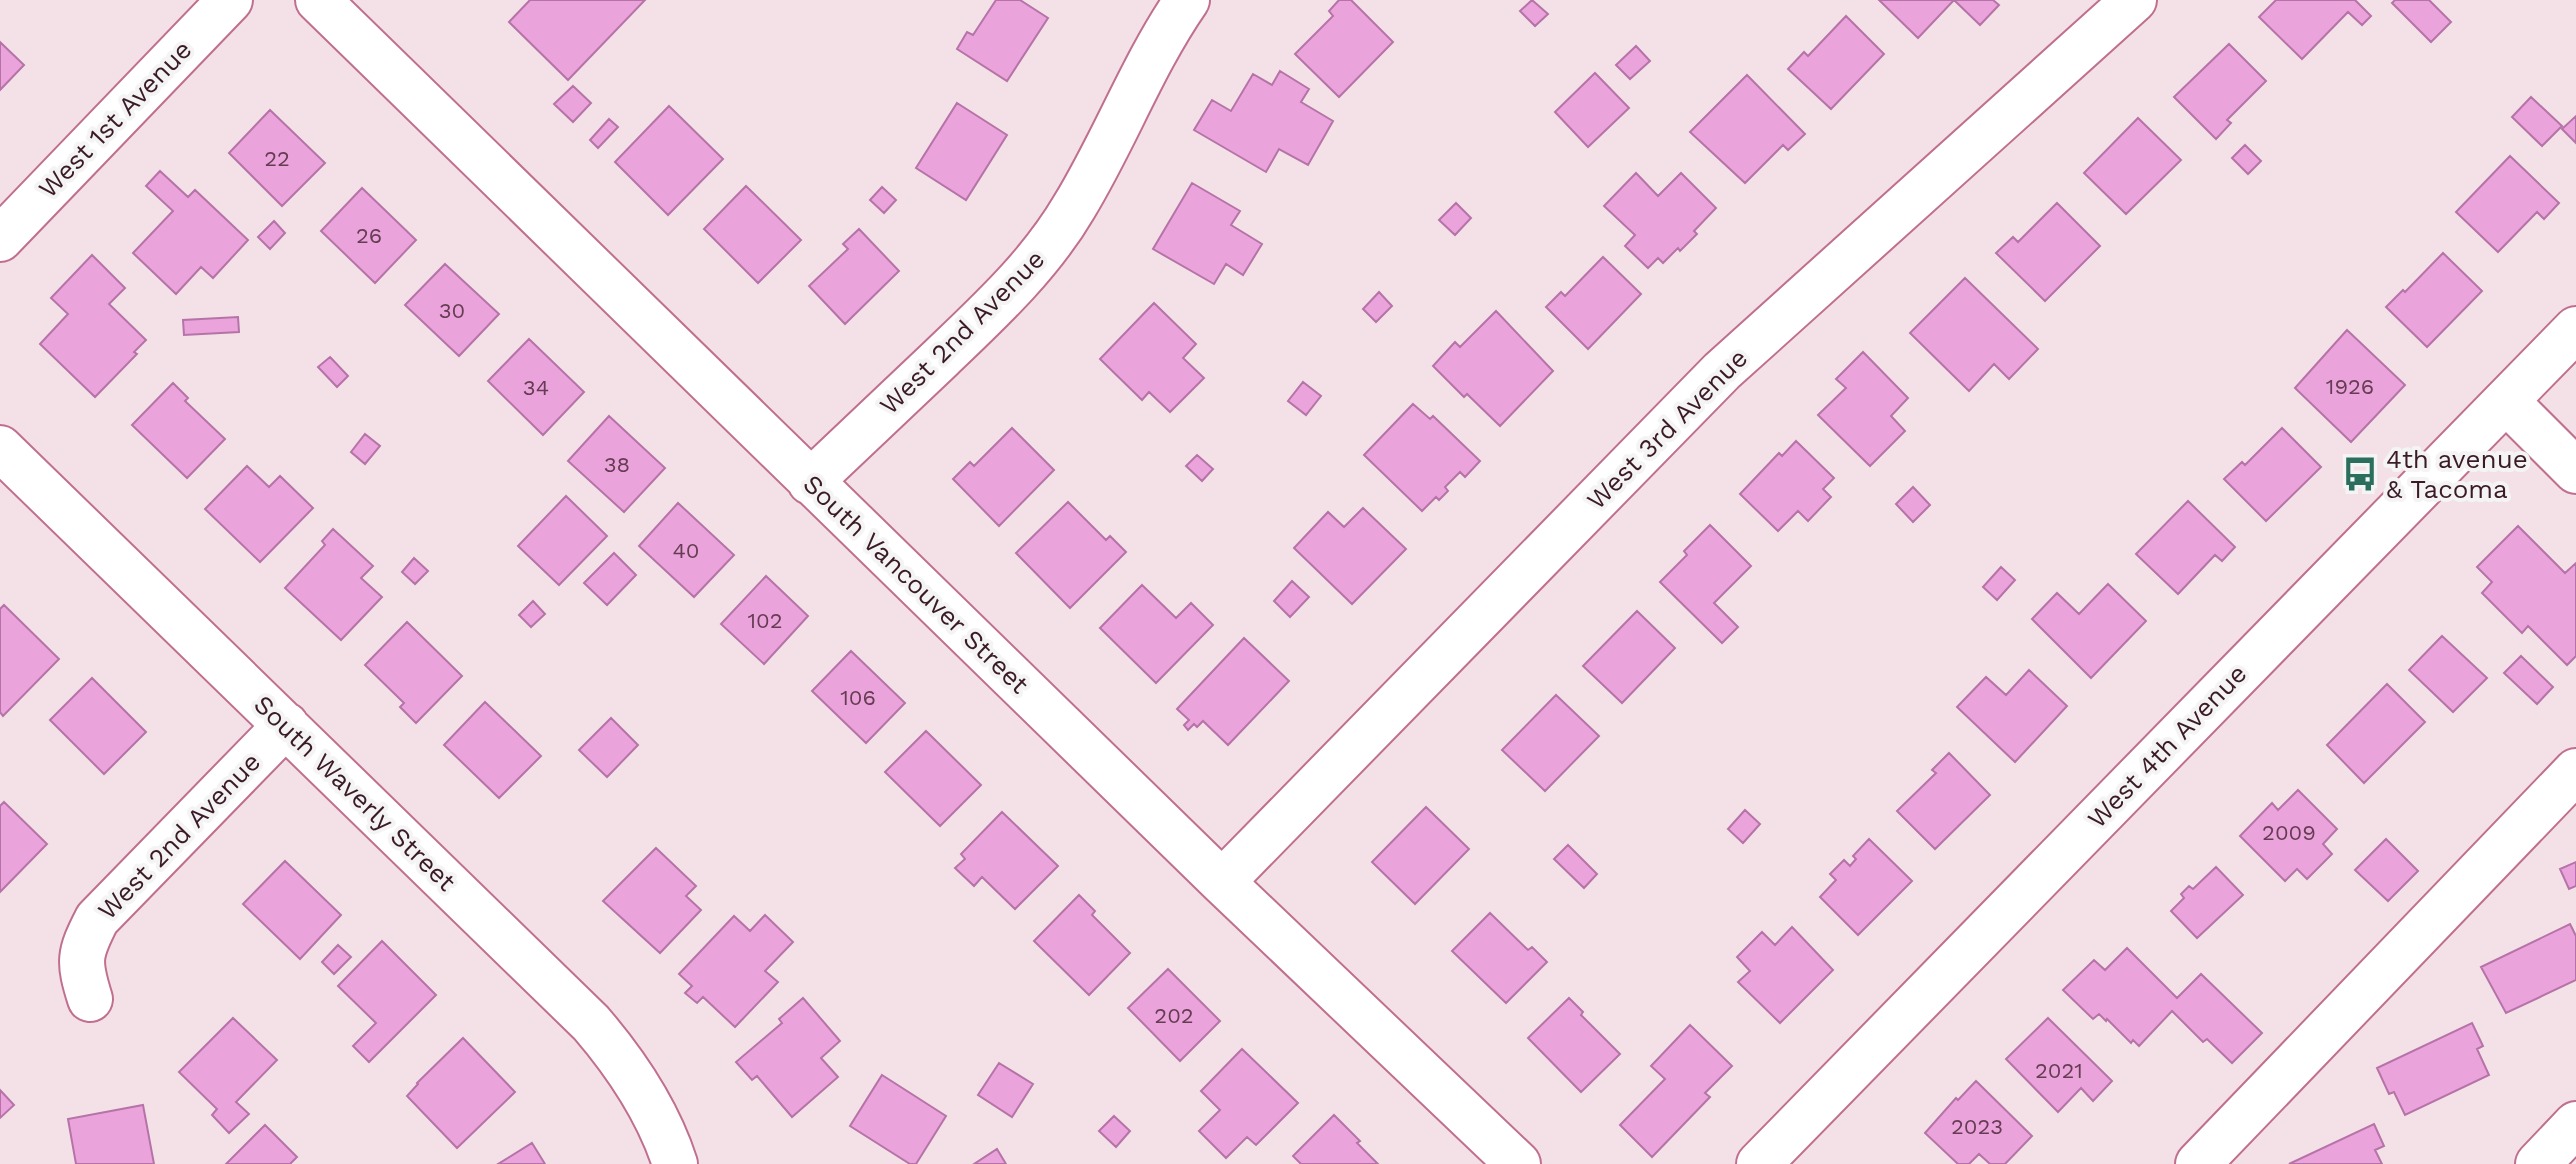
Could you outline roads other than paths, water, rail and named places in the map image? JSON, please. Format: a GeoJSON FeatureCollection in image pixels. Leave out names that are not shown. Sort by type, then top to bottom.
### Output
{"type":"FeatureCollection","features":[{"type":"Feature","properties":{"kind":"street","name":"West 1st Avenue"},"geometry":{"type":"LineString","coordinates":[[0,239],[230,0]]}},
{"type":"Feature","properties":{"kind":"street","name":"West 2nd Avenue"},"geometry":{"type":"LineString","coordinates":[[810,482],[1000,301],[1040,256],[1074,208],[1139,79],[1187,0]]}},
{"type":"Feature","properties":{"kind":"street","name":"West 3rd Avenue"},"geometry":{"type":"LineString","coordinates":[[1222,882],[1722,371],[2134,0]]}},
{"type":"Feature","properties":{"kind":"street","name":"South Vancouver Street"},"geometry":{"type":"LineString","coordinates":[[345,9],[810,482],[1518,1164]]}},
{"type":"Feature","properties":{"kind":"street","name":"West 4th Avenue"},"geometry":{"type":"LineString","coordinates":[[1759,1164],[2576,329]]}},
{"type":"Feature","properties":{"kind":"street"},"geometry":{"type":"LineString","coordinates":[[2506,401],[2576,471]]}},
{"type":"Feature","properties":{"kind":"street","name":"South Waverly Street"},"geometry":{"type":"LineString","coordinates":[[0,448],[591,1023],[619,1056],[641,1090],[668,1143],[675,1164]]}},
{"type":"Feature","properties":{"kind":"street","name":"West 2nd Avenue"},"geometry":{"type":"LineString","coordinates":[[90,999],[80,968],[84,944],[97,919],[286,725]]}},
{"type":"Feature","properties":{"kind":"street"},"geometry":{"type":"LineString","coordinates":[[2198,1164],[2576,771]]}},
{"type":"Feature","properties":{"kind":"street"},"geometry":{"type":"LineString","coordinates":[[2538,1164],[2576,1124]]}},
{"type":"Feature","properties":{"kind":"place","name":"4th avenue & Tacoma"},"geometry":{"type":"Point","coordinates":[2360,474]}}]}
